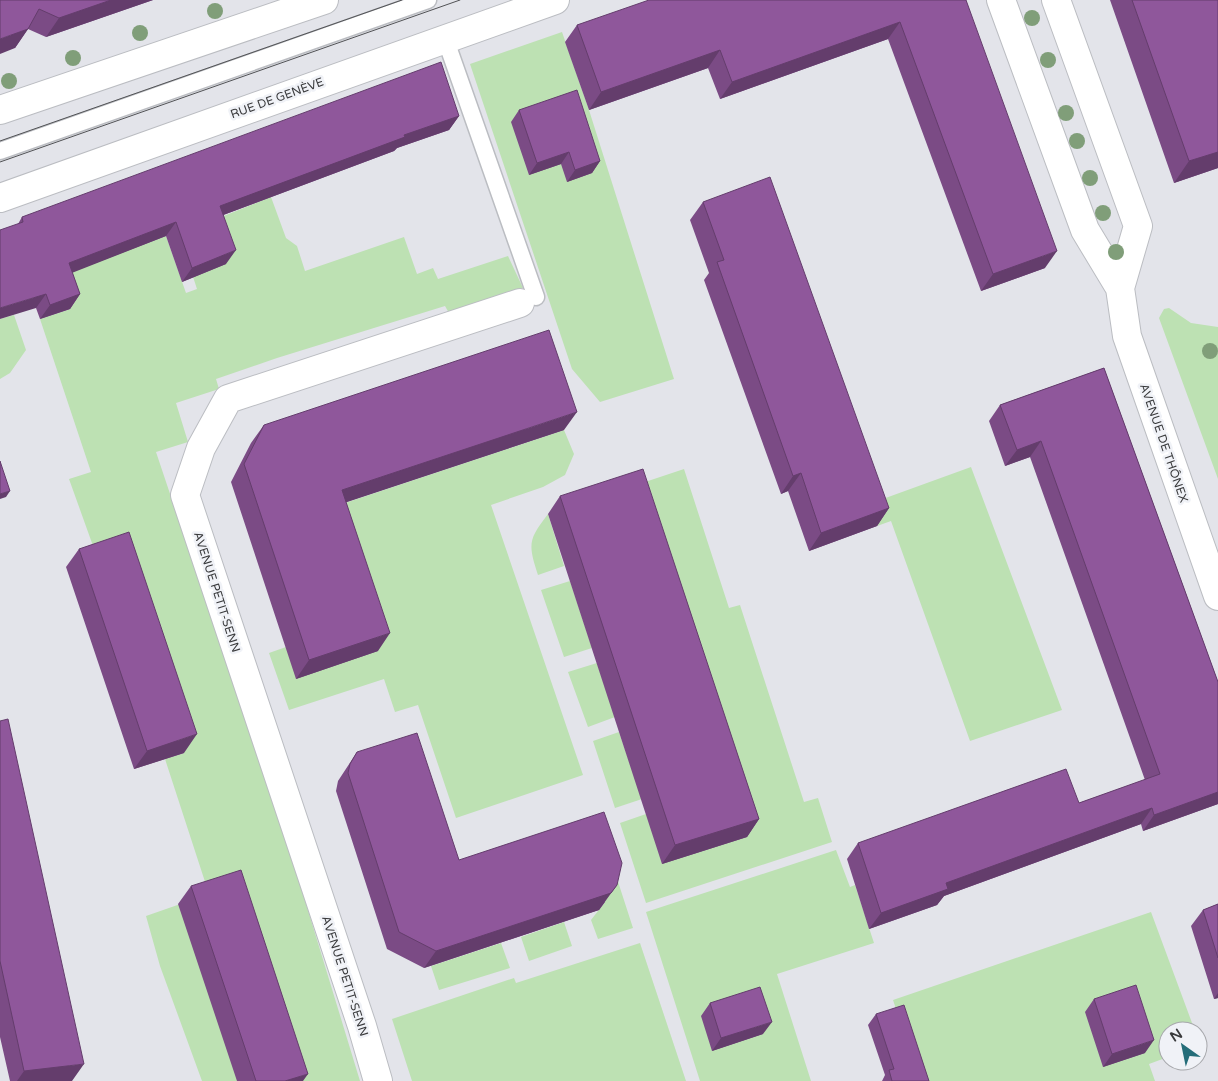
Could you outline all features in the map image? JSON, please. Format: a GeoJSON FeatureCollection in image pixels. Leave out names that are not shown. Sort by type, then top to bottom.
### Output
{"type":"FeatureCollection","features":[{"type":"Feature","properties":{"kind":"main road"},"geometry":{"type":"LineString","coordinates":[[0,110],[324,0]]}},
{"type":"Feature","properties":{"kind":"main road","name":"RUE DE GENÈVE"},"geometry":{"type":"LineString","coordinates":[[0,198],[555,0]]}},
{"type":"Feature","properties":{"kind":"main road","name":"AVENUE DE THÔNEX"},"geometry":{"type":"LineString","coordinates":[[1001,0],[1086,230],[1120,288],[1127,336],[1218,596]]}},
{"type":"Feature","properties":{"kind":"main road","name":"AVENUE DE THÔNEX"},"geometry":{"type":"LineString","coordinates":[[1056,0],[1138,226],[1120,288]]}},
{"type":"Feature","properties":{"kind":"main road","name":"AVENUE PETIT-SENN"},"geometry":{"type":"LineString","coordinates":[[378,1081],[356,1007],[185,495],[201,448],[228,398],[528,300]]}},
{"type":"Feature","properties":{"kind":"lane"},"geometry":{"type":"LineString","coordinates":[[0,150],[428,0]]}},
{"type":"Feature","properties":{"kind":"lane"},"geometry":{"type":"LineString","coordinates":[[445,38],[528,300]]}},
{"type":"Feature","properties":{"kind":"green space"},"geometry":{"type":"Polygon","coordinates":[[[562,32],[589,110],[674,379],[600,402],[572,369],[470,64],[562,32]]]}},
{"type":"Feature","properties":{"kind":"green space"},"geometry":{"type":"Polygon","coordinates":[[[271,197],[286,238],[297,246],[305,271],[404,237],[417,274],[433,268],[438,279],[508,256],[523,288],[449,313],[445,306],[216,379],[219,389],[176,403],[188,442],[156,452],[293,861],[360,1081],[202,1081],[160,966],[146,916],[209,894],[165,759],[184,753],[97,557],[69,479],[91,472],[40,319],[70,309],[41,257],[124,251],[166,236],[186,293],[197,289],[179,234],[271,197]]]}},
{"type":"Feature","properties":{"kind":"green space"},"geometry":{"type":"Polygon","coordinates":[[[1169,308],[1191,323],[1218,327],[1218,479],[1159,318],[1164,309],[1169,308]]]}},
{"type":"Feature","properties":{"kind":"green space"},"geometry":{"type":"Polygon","coordinates":[[[14,315],[26,350],[10,373],[0,379],[0,319],[14,315]]]}},
{"type":"Feature","properties":{"kind":"green space"},"geometry":{"type":"Polygon","coordinates":[[[564,430],[574,454],[565,475],[543,487],[491,505],[583,775],[456,818],[418,705],[395,712],[384,679],[289,710],[269,653],[286,647],[355,584],[345,503],[564,430]]]}},
{"type":"Feature","properties":{"kind":"green space"},"geometry":{"type":"Polygon","coordinates":[[[971,467],[1062,710],[970,741],[891,521],[877,526],[869,504],[971,467]]]}},
{"type":"Feature","properties":{"kind":"green space"},"geometry":{"type":"Polygon","coordinates":[[[684,469],[729,608],[740,605],[804,802],[818,798],[832,842],[646,903],[620,823],[646,814],[630,487],[684,469]]]}},
{"type":"Feature","properties":{"kind":"green space"},"geometry":{"type":"Polygon","coordinates":[[[548,514],[564,566],[538,575],[531,549],[533,537],[548,514]]]}},
{"type":"Feature","properties":{"kind":"green space"},"geometry":{"type":"Polygon","coordinates":[[[570,581],[592,648],[564,657],[541,590],[570,581]]]}},
{"type":"Feature","properties":{"kind":"green space"},"geometry":{"type":"Polygon","coordinates":[[[597,663],[615,717],[588,727],[568,672],[597,663]]]}},
{"type":"Feature","properties":{"kind":"green space"},"geometry":{"type":"Polygon","coordinates":[[[619,732],[642,799],[615,808],[593,741],[619,732]]]}},
{"type":"Feature","properties":{"kind":"green space"},"geometry":{"type":"Polygon","coordinates":[[[600,826],[633,928],[598,939],[591,920],[605,902],[600,826]]]}},
{"type":"Feature","properties":{"kind":"green space"},"geometry":{"type":"Polygon","coordinates":[[[836,850],[850,887],[855,885],[874,943],[777,974],[811,1081],[700,1081],[646,912],[836,850]]]}},
{"type":"Feature","properties":{"kind":"green space"},"geometry":{"type":"Polygon","coordinates":[[[1151,912],[1191,1021],[1158,1021],[1158,1061],[1149,1064],[1155,1081],[920,1081],[893,1000],[1151,912]]]}},
{"type":"Feature","properties":{"kind":"green space"},"geometry":{"type":"Polygon","coordinates":[[[564,922],[572,946],[529,961],[521,937],[564,922]]]}},
{"type":"Feature","properties":{"kind":"green space"},"geometry":{"type":"Polygon","coordinates":[[[501,943],[510,968],[439,990],[431,966],[501,943]]]}},
{"type":"Feature","properties":{"kind":"green space"},"geometry":{"type":"Polygon","coordinates":[[[640,943],[686,1081],[412,1081],[392,1019],[514,978],[516,983],[640,943]]]}},
{"type":"Feature","properties":{"kind":"building"},"geometry":{"type":"Polygon","coordinates":[[[0,0],[111,0],[59,18],[39,9],[28,29],[0,39],[0,0]]]}},
{"type":"Feature","properties":{"kind":"building"},"geometry":{"type":"Polygon","coordinates":[[[649,0],[966,0],[1057,251],[993,274],[900,22],[732,82],[720,50],[601,92],[577,25],[649,0]]]}},
{"type":"Feature","properties":{"kind":"building"},"geometry":{"type":"Polygon","coordinates":[[[1132,0],[1218,0],[1218,152],[1189,161],[1132,0]]]}},
{"type":"Feature","properties":{"kind":"building"},"geometry":{"type":"Polygon","coordinates":[[[441,62],[459,116],[404,135],[405,137],[220,206],[236,250],[192,268],[176,222],[69,263],[80,294],[50,305],[46,294],[0,308],[0,230],[23,222],[22,217],[441,62]]]}},
{"type":"Feature","properties":{"kind":"building"},"geometry":{"type":"Polygon","coordinates":[[[577,90],[600,161],[575,170],[569,152],[537,163],[519,110],[577,90]]]}},
{"type":"Feature","properties":{"kind":"building"},"geometry":{"type":"Polygon","coordinates":[[[770,177],[889,508],[821,533],[801,473],[793,476],[717,262],[724,260],[703,202],[770,177]]]}},
{"type":"Feature","properties":{"kind":"building"},"geometry":{"type":"Polygon","coordinates":[[[549,330],[577,412],[342,490],[390,633],[309,660],[244,464],[264,425],[549,330]]]}},
{"type":"Feature","properties":{"kind":"building"},"geometry":{"type":"Polygon","coordinates":[[[1104,368],[1218,682],[1218,792],[1154,815],[1152,808],[946,883],[948,889],[881,913],[858,843],[1066,769],[1079,803],[1160,774],[1041,441],[1017,450],[1000,405],[1104,368]]]}},
{"type":"Feature","properties":{"kind":"building"},"geometry":{"type":"Polygon","coordinates":[[[0,461],[10,491],[0,494],[0,461]]]}},
{"type":"Feature","properties":{"kind":"building"},"geometry":{"type":"Polygon","coordinates":[[[643,469],[759,819],[675,845],[560,496],[643,469]]]}},
{"type":"Feature","properties":{"kind":"building"},"geometry":{"type":"Polygon","coordinates":[[[129,532],[197,734],[147,751],[79,549],[129,532]]]}},
{"type":"Feature","properties":{"kind":"building"},"geometry":{"type":"Polygon","coordinates":[[[8,719],[84,1064],[24,1071],[0,961],[0,721],[8,719]]]}},
{"type":"Feature","properties":{"kind":"building"},"geometry":{"type":"Polygon","coordinates":[[[417,733],[459,860],[604,812],[622,863],[617,885],[611,893],[436,951],[399,932],[348,773],[350,764],[357,752],[417,733]]]}},
{"type":"Feature","properties":{"kind":"building"},"geometry":{"type":"Polygon","coordinates":[[[241,870],[308,1074],[285,1081],[256,1081],[191,886],[241,870]]]}},
{"type":"Feature","properties":{"kind":"building"},"geometry":{"type":"Polygon","coordinates":[[[1218,904],[1218,958],[1203,910],[1218,904]]]}},
{"type":"Feature","properties":{"kind":"building"},"geometry":{"type":"Polygon","coordinates":[[[1136,985],[1154,1040],[1112,1054],[1094,999],[1136,985]]]}},
{"type":"Feature","properties":{"kind":"building"},"geometry":{"type":"Polygon","coordinates":[[[760,987],[772,1022],[721,1038],[710,1003],[760,987]]]}},
{"type":"Feature","properties":{"kind":"building"},"geometry":{"type":"Polygon","coordinates":[[[904,1005],[929,1081],[892,1081],[889,1070],[894,1069],[876,1014],[904,1005]]]}},
{"type":"Feature","properties":{"kind":"tram line"},"geometry":{"type":"LineString","coordinates":[[0,141],[402,0]]}},
{"type":"Feature","properties":{"kind":"tram line"},"geometry":{"type":"LineString","coordinates":[[0,162],[460,0]]}}]}
